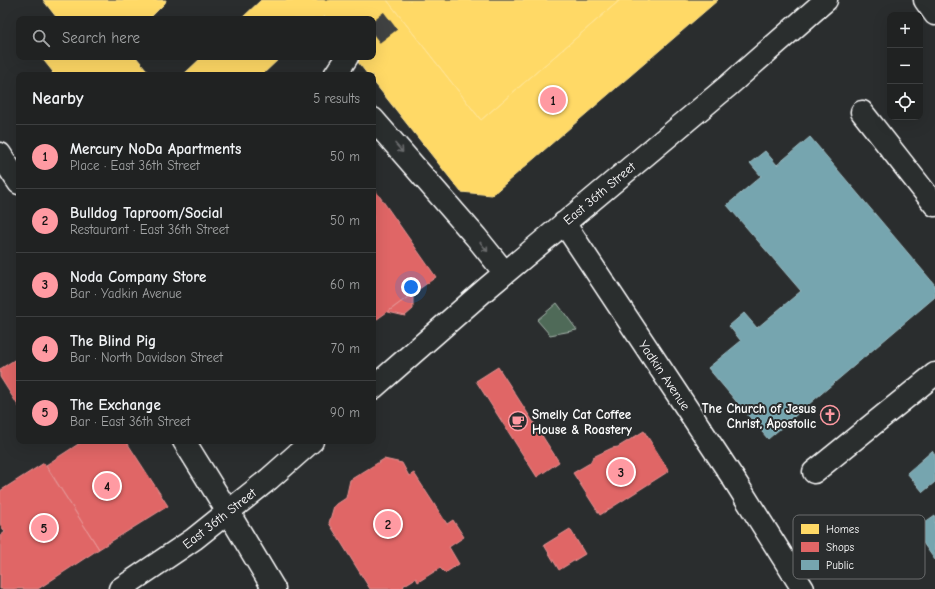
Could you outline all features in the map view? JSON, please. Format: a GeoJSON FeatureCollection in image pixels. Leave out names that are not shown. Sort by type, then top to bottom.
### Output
{"type":"FeatureCollection","features":[{"type":"Feature","properties":{"kind":"street","name":"East 36th Street"},"geometry":{"type":"LineString","coordinates":[[376,385],[564,222],[729,85],[826,0]]}},
{"type":"Feature","properties":{"kind":"street"},"geometry":{"type":"LineString","coordinates":[[925,0],[935,14]]}},
{"type":"Feature","properties":{"kind":"street"},"geometry":{"type":"LineString","coordinates":[[337,72],[345,60]]}},
{"type":"Feature","properties":{"kind":"street"},"geometry":{"type":"LineString","coordinates":[[862,112],[935,205]]}},
{"type":"Feature","properties":{"kind":"street"},"geometry":{"type":"LineString","coordinates":[[376,122],[476,237],[505,273]]}},
{"type":"Feature","properties":{"kind":"street"},"geometry":{"type":"LineString","coordinates":[[0,154],[16,178]]}},
{"type":"Feature","properties":{"kind":"street","name":"Yadkin Avenue"},"geometry":{"type":"LineString","coordinates":[[564,222],[733,478],[793,573]]}},
{"type":"Feature","properties":{"kind":"street"},"geometry":{"type":"LineString","coordinates":[[814,472],[935,374]]}},
{"type":"Feature","properties":{"kind":"street"},"geometry":{"type":"LineString","coordinates":[[186,444],[274,589]]}},
{"type":"Feature","properties":{"kind":"street","name":"East 36th Street"},"geometry":{"type":"LineString","coordinates":[[120,589],[194,540],[269,479],[309,444]]}},
{"type":"Feature","properties":{"kind":"street","name":"Yadkin Avenue"},"geometry":{"type":"LineString","coordinates":[[797,579],[803,589]]}},
{"type":"Feature","properties":{"kind":"green space"},"geometry":{"type":"Polygon","coordinates":[[[557,303],[577,330],[550,335],[537,320],[557,303]]]}},
{"type":"Feature","properties":{"kind":"building: Homes"},"geometry":{"type":"Polygon","coordinates":[[[43,0],[166,0],[165,3],[152,16],[55,16],[43,0]]]}},
{"type":"Feature","properties":{"kind":"building: Homes"},"geometry":{"type":"Polygon","coordinates":[[[261,0],[387,0],[481,120],[620,0],[718,0],[492,195],[461,192],[376,85],[376,72],[366,72],[356,60],[376,60],[376,16],[244,16],[261,0]]]}},
{"type":"Feature","properties":{"kind":"building: Homes"},"geometry":{"type":"Polygon","coordinates":[[[387,0],[620,0],[481,120],[387,0]]]}},
{"type":"Feature","properties":{"kind":"building: Homes"},"geometry":{"type":"Polygon","coordinates":[[[43,60],[138,60],[148,72],[53,72],[43,60]]]}},
{"type":"Feature","properties":{"kind":"building: Homes"},"geometry":{"type":"Polygon","coordinates":[[[199,60],[278,60],[265,72],[186,72],[199,60]]]}},
{"type":"Feature","properties":{"kind":"building: Shops"},"geometry":{"type":"Polygon","coordinates":[[[376,191],[436,277],[376,320],[376,191]]]}},
{"type":"Feature","properties":{"kind":"building: Shops"},"geometry":{"type":"Polygon","coordinates":[[[413,293],[413,309],[405,316],[388,312],[413,293]]]}},
{"type":"Feature","properties":{"kind":"building: Shops"},"geometry":{"type":"Polygon","coordinates":[[[16,359],[16,402],[0,377],[0,369],[16,359]]]}},
{"type":"Feature","properties":{"kind":"building: Shops","name":"Smelly Cat Coffee House & Roastery"},"geometry":{"type":"Polygon","coordinates":[[[498,367],[559,462],[537,477],[476,381],[498,367]]]}},
{"type":"Feature","properties":{"kind":"building: Shops"},"geometry":{"type":"Polygon","coordinates":[[[644,431],[669,471],[600,515],[573,473],[590,463],[593,457],[612,448],[618,447],[644,431]]]}},
{"type":"Feature","properties":{"kind":"building: Shops"},"geometry":{"type":"Polygon","coordinates":[[[78,444],[128,444],[168,506],[99,549],[46,465],[78,444]]]}},
{"type":"Feature","properties":{"kind":"building: Shops"},"geometry":{"type":"Polygon","coordinates":[[[384,459],[402,463],[409,476],[414,473],[447,524],[453,520],[464,537],[449,547],[459,564],[445,573],[440,568],[418,582],[416,578],[403,586],[405,589],[370,589],[329,523],[334,506],[346,498],[350,480],[384,459]]]}},
{"type":"Feature","properties":{"kind":"building: Shops"},"geometry":{"type":"Polygon","coordinates":[[[44,463],[99,549],[38,589],[0,589],[0,536],[5,532],[0,524],[0,491],[44,463]]]}},
{"type":"Feature","properties":{"kind":"building: Shops"},"geometry":{"type":"Polygon","coordinates":[[[570,529],[585,554],[559,570],[544,545],[570,529]]]}},
{"type":"Feature","properties":{"kind":"building: Public"},"geometry":{"type":"Polygon","coordinates":[[[810,137],[935,285],[935,297],[768,439],[708,368],[741,341],[729,326],[744,313],[757,328],[801,291],[727,205],[761,176],[750,163],[765,151],[777,165],[810,137]]]}},
{"type":"Feature","properties":{"kind":"building: Public"},"geometry":{"type":"Polygon","coordinates":[[[932,451],[935,455],[935,482],[923,492],[907,473],[932,451]]]}},
{"type":"Feature","properties":{"kind":"building: Public"},"geometry":{"type":"Polygon","coordinates":[[[935,515],[935,560],[925,546],[925,522],[935,515]]]}},
{"type":"Feature","properties":{"kind":"tunnel"},"geometry":{"type":"LineString","coordinates":[[376,32],[398,15]]}},
{"type":"Feature","properties":{"kind":"place","name":"Mercury NoDa Apartments"},"geometry":{"type":"Point","coordinates":[553,100]}},
{"type":"Feature","properties":{"kind":"place","name":"The Church of Jesus Christ, Apostolic"},"geometry":{"type":"Point","coordinates":[830,415]}},
{"type":"Feature","properties":{"kind":"place","name":"Smelly Cat Coffee House & Roastery"},"geometry":{"type":"Point","coordinates":[518,421]}},
{"type":"Feature","properties":{"kind":"place","name":"Noda Company Store"},"geometry":{"type":"Point","coordinates":[621,472]}},
{"type":"Feature","properties":{"kind":"place","name":"The Blind Pig"},"geometry":{"type":"Point","coordinates":[107,486]}},
{"type":"Feature","properties":{"kind":"place","name":"Bulldog Taproom/Social"},"geometry":{"type":"Point","coordinates":[388,524]}},
{"type":"Feature","properties":{"kind":"place","name":"The Exchange"},"geometry":{"type":"Point","coordinates":[44,528]}}]}
